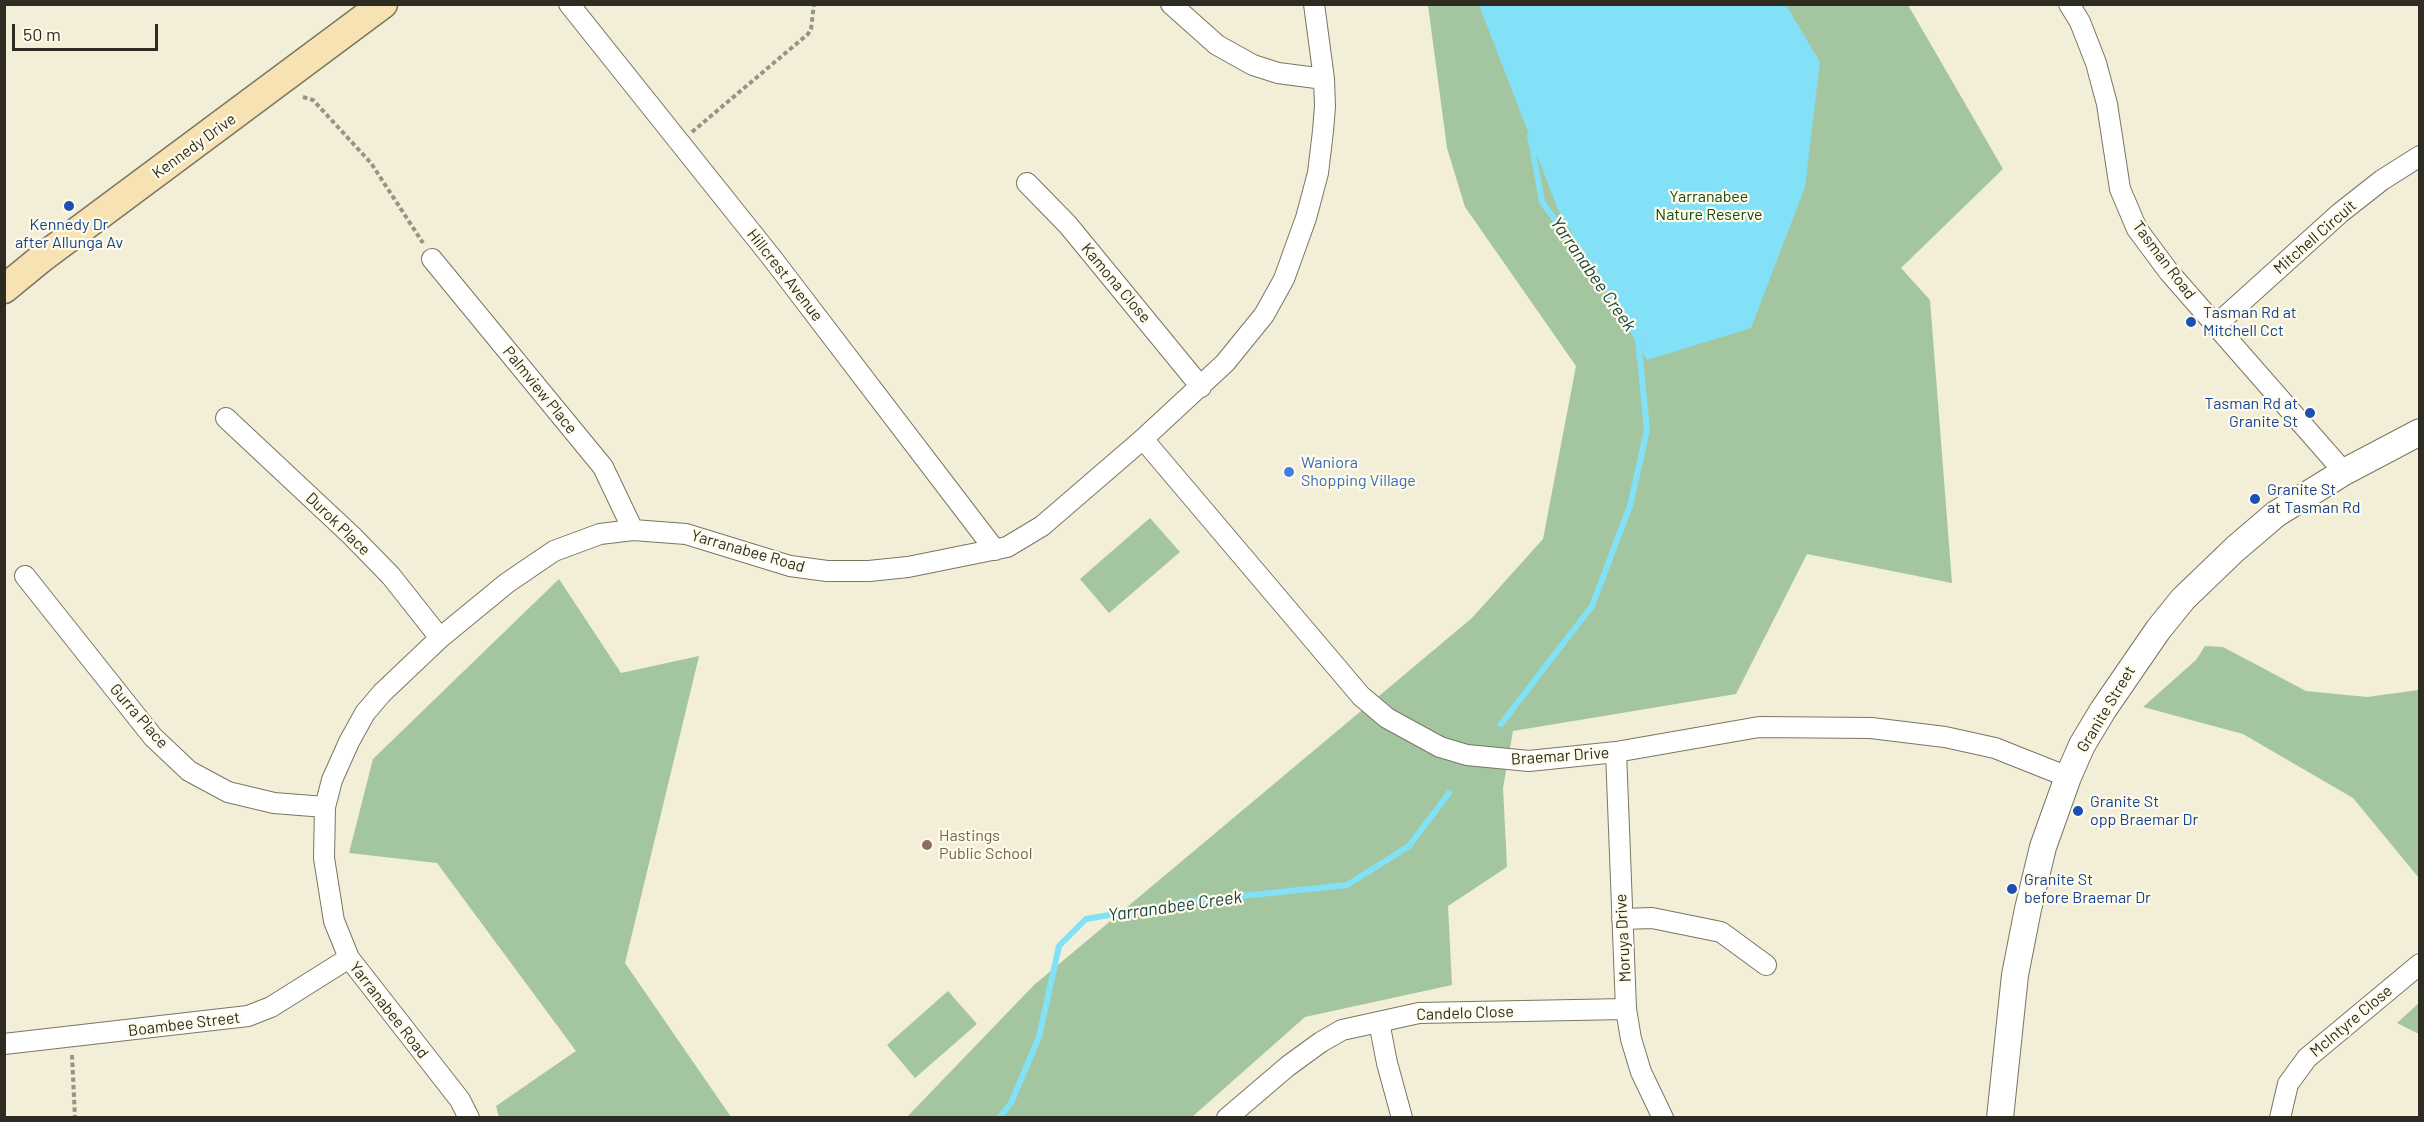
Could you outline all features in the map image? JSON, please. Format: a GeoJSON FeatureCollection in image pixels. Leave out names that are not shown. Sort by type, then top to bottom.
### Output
{"type":"FeatureCollection","features":[{"type":"Feature","properties":{"kind":"main road","name":"Kennedy Drive"},"geometry":{"type":"LineString","coordinates":[[4,289],[43,257],[383,4]]}},
{"type":"Feature","properties":{"kind":"street","name":"Hillcrest Avenue"},"geometry":{"type":"LineString","coordinates":[[569,4],[680,142],[996,550]]}},
{"type":"Feature","properties":{"kind":"street"},"geometry":{"type":"LineString","coordinates":[[1171,4],[1217,45],[1252,65],[1278,73],[1324,79]]}},
{"type":"Feature","properties":{"kind":"street","name":"Yarranabee Road"},"geometry":{"type":"LineString","coordinates":[[469,1118],[460,1100],[349,958],[334,921],[328,891],[323,841],[325,807],[336,770],[348,742],[365,713],[382,693],[440,638],[507,583],[554,550],[600,534],[633,530],[686,534],[790,566],[827,571],[869,571],[908,567],[996,550],[1020,541],[1042,526],[1143,439],[1225,363],[1264,315],[1284,279],[1306,218],[1318,173],[1325,106],[1324,79],[1314,4]]}},
{"type":"Feature","properties":{"kind":"street","name":"Tasman Road"},"geometry":{"type":"LineString","coordinates":[[2069,4],[2080,22],[2096,63],[2106,104],[2120,189],[2137,228],[2169,272],[2344,472]]}},
{"type":"Feature","properties":{"kind":"street","name":"Mitchell Circuit"},"geometry":{"type":"LineString","coordinates":[[2216,325],[2340,213],[2382,180],[2420,156]]}},
{"type":"Feature","properties":{"kind":"street","name":"Kamona Close"},"geometry":{"type":"LineString","coordinates":[[1027,183],[1068,225],[1201,387]]}},
{"type":"Feature","properties":{"kind":"street","name":"Palmview Place"},"geometry":{"type":"LineString","coordinates":[[432,259],[603,466],[633,530]]}},
{"type":"Feature","properties":{"kind":"street","name":"Durok Place"},"geometry":{"type":"LineString","coordinates":[[226,418],[352,536],[391,576],[440,638]]}},
{"type":"Feature","properties":{"kind":"street","name":"Granite Street"},"geometry":{"type":"LineString","coordinates":[[2000,1118],[2015,975],[2028,909],[2043,847],[2082,745],[2138,657],[2183,599],[2235,549],[2276,514],[2344,472],[2420,432]]}},
{"type":"Feature","properties":{"kind":"street","name":"Braemar Drive"},"geometry":{"type":"LineString","coordinates":[[1143,439],[1361,696],[1387,718],[1440,747],[1467,755],[1529,761],[1616,752],[1759,727],[1871,728],[1945,737],[1995,748],[2068,777]]}},
{"type":"Feature","properties":{"kind":"street","name":"Gurra Place"},"geometry":{"type":"LineString","coordinates":[[25,576],[153,736],[189,771],[228,792],[274,803],[325,807]]}},
{"type":"Feature","properties":{"kind":"street","name":"Moruya Drive"},"geometry":{"type":"LineString","coordinates":[[1616,752],[1626,1009],[1631,1039],[1641,1072],[1663,1118]]}},
{"type":"Feature","properties":{"kind":"street"},"geometry":{"type":"LineString","coordinates":[[1622,919],[1652,918],[1721,932],[1766,965]]}},
{"type":"Feature","properties":{"kind":"street","name":"Boambee Street"},"geometry":{"type":"LineString","coordinates":[[4,1044],[248,1016],[271,1007],[349,958]]}},
{"type":"Feature","properties":{"kind":"street","name":"McIntyre Close"},"geometry":{"type":"LineString","coordinates":[[2280,1118],[2288,1084],[2307,1058],[2420,963]]}},
{"type":"Feature","properties":{"kind":"street","name":"Candelo Close"},"geometry":{"type":"LineString","coordinates":[[1227,1118],[1321,1042],[1342,1030],[1419,1013],[1626,1009]]}},
{"type":"Feature","properties":{"kind":"street"},"geometry":{"type":"LineString","coordinates":[[1379,1022],[1402,1118]]}},
{"type":"Feature","properties":{"kind":"path"},"geometry":{"type":"LineString","coordinates":[[680,142],[808,34],[811,29],[814,4]]}},
{"type":"Feature","properties":{"kind":"path"},"geometry":{"type":"LineString","coordinates":[[303,97],[313,99],[371,163],[432,259]]}},
{"type":"Feature","properties":{"kind":"path"},"geometry":{"type":"LineString","coordinates":[[70,1037],[75,1118]]}},
{"type":"Feature","properties":{"kind":"green space","name":"Yarranabee Nature Reserve"},"geometry":{"type":"Polygon","coordinates":[[[1428,5],[1908,5],[2003,169],[1901,268],[1930,300],[1952,583],[1807,554],[1736,694],[1513,731],[1503,788],[1507,867],[1448,906],[1452,985],[1305,1017],[1192,1117],[906,1118],[1034,985],[1472,618],[1543,539],[1576,366],[1465,207],[1447,148],[1428,5]]]}},
{"type":"Feature","properties":{"kind":"green space"},"geometry":{"type":"Polygon","coordinates":[[[1150,518],[1180,552],[1109,613],[1080,579],[1150,518]]]}},
{"type":"Feature","properties":{"kind":"green space"},"geometry":{"type":"Polygon","coordinates":[[[559,579],[621,673],[699,656],[625,963],[731,1117],[499,1117],[496,1106],[576,1051],[437,863],[349,853],[373,759],[559,579]]]}},
{"type":"Feature","properties":{"kind":"green space"},"geometry":{"type":"Polygon","coordinates":[[[2205,646],[2223,647],[2306,691],[2367,697],[2419,690],[2419,878],[2353,798],[2243,734],[2143,707],[2196,660],[2205,646]]]}},
{"type":"Feature","properties":{"kind":"green space"},"geometry":{"type":"Polygon","coordinates":[[[948,991],[977,1024],[915,1078],[887,1045],[948,991]]]}},
{"type":"Feature","properties":{"kind":"green space"},"geometry":{"type":"Polygon","coordinates":[[[2419,1003],[2419,1034],[2397,1023],[2419,1003]]]}},
{"type":"Feature","properties":{"kind":"water"},"geometry":{"type":"Polygon","coordinates":[[[1479,5],[1786,5],[1820,62],[1805,187],[1751,328],[1647,360],[1559,212],[1479,5]]]}},
{"type":"Feature","properties":{"kind":"waterway","name":"Yarranabee Creek"},"geometry":{"type":"LineString","coordinates":[[1530,135],[1542,202],[1599,279]]}},
{"type":"Feature","properties":{"kind":"waterway","name":"Yarranabee Creek"},"geometry":{"type":"LineString","coordinates":[[1501,724],[1592,606],[1630,506],[1647,430],[1638,339]]}},
{"type":"Feature","properties":{"kind":"waterway","name":"Yarranabee Creek"},"geometry":{"type":"LineString","coordinates":[[999,1118],[1011,1103],[1039,1037],[1059,946],[1086,919],[1185,902],[1347,885],[1409,846],[1449,793]]}},
{"type":"Feature","properties":{"kind":"place","name":"Kennedy Dr after Allunga Av"},"geometry":{"type":"Point","coordinates":[69,206]}},
{"type":"Feature","properties":{"kind":"place","name":"Tasman Rd at Mitchell Cct"},"geometry":{"type":"Point","coordinates":[2191,322]}},
{"type":"Feature","properties":{"kind":"place","name":"Tasman Rd at Granite St"},"geometry":{"type":"Point","coordinates":[2310,413]}},
{"type":"Feature","properties":{"kind":"place","name":"Waniora Shopping Village"},"geometry":{"type":"Point","coordinates":[1289,472]}},
{"type":"Feature","properties":{"kind":"place","name":"Granite St at Tasman Rd"},"geometry":{"type":"Point","coordinates":[2255,499]}},
{"type":"Feature","properties":{"kind":"place","name":"Granite St opp Braemar Dr"},"geometry":{"type":"Point","coordinates":[2078,811]}},
{"type":"Feature","properties":{"kind":"place","name":"Hastings Public School"},"geometry":{"type":"Point","coordinates":[927,845]}},
{"type":"Feature","properties":{"kind":"place","name":"Granite St before Braemar Dr"},"geometry":{"type":"Point","coordinates":[2012,889]}}]}
